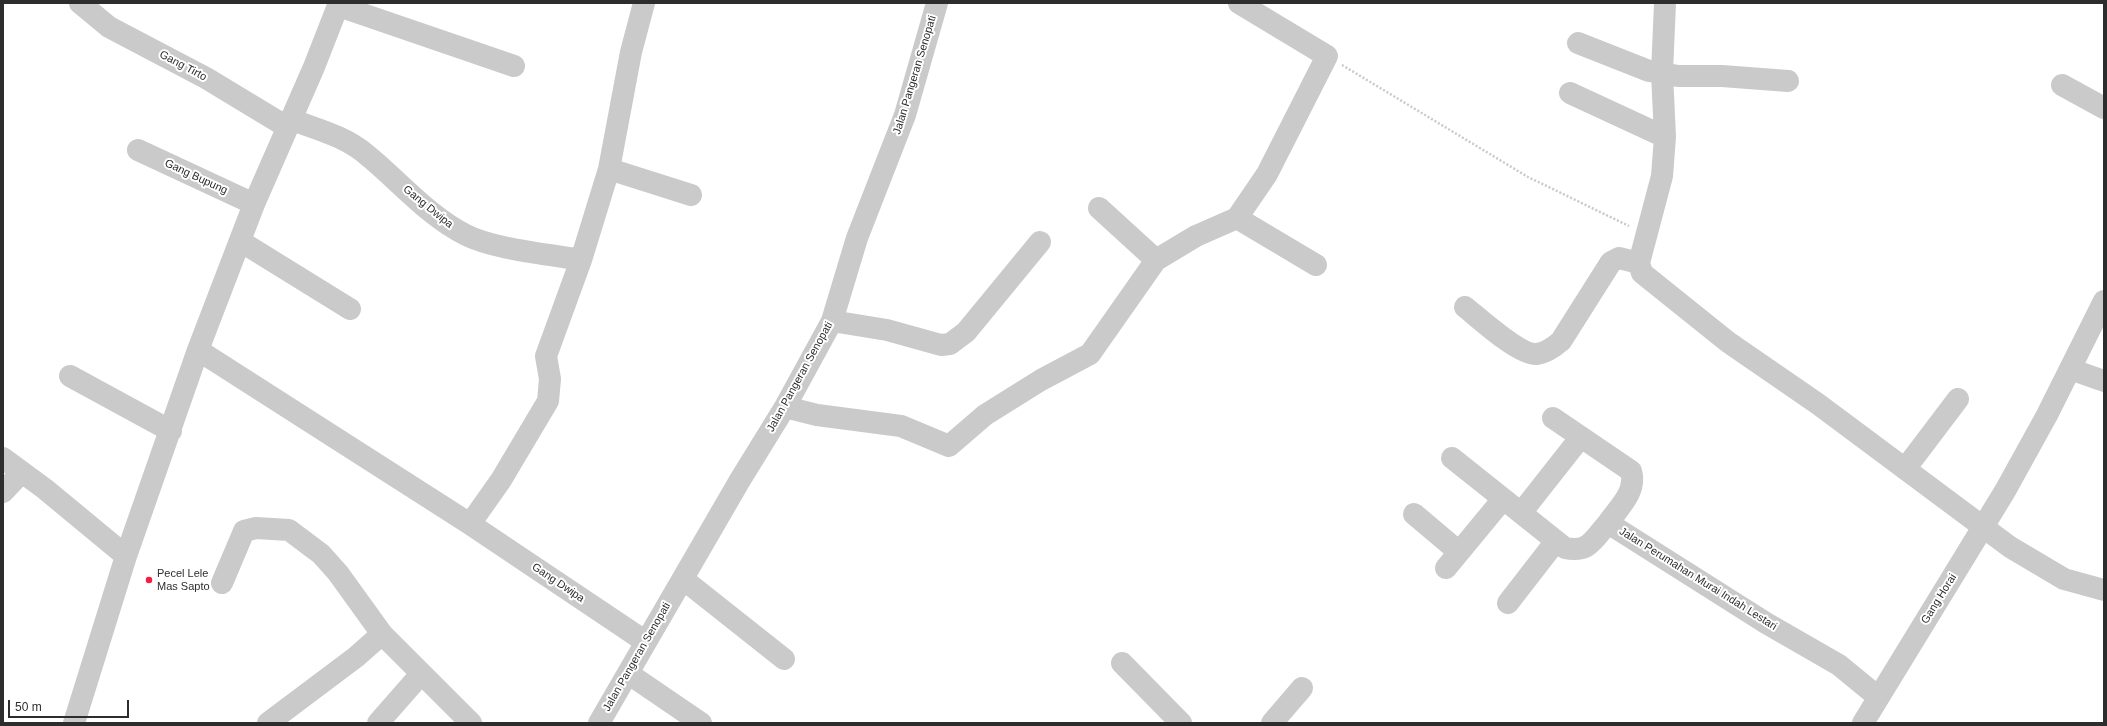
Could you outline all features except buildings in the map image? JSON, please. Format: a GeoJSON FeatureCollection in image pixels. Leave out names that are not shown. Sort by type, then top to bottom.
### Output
{"type":"FeatureCollection","features":[{"type":"Feature","properties":{"kind":"street","name":"Gang Tirto"},"geometry":{"type":"LineString","coordinates":[[80,3],[109,27],[288,123]]}},
{"type":"Feature","properties":{"kind":"street"},"geometry":{"type":"LineString","coordinates":[[470,524],[501,480],[548,401],[550,379],[546,356],[582,260],[609,169],[631,52],[644,3]]}},
{"type":"Feature","properties":{"kind":"street","name":"Jalan Pangeran Senopati"},"geometry":{"type":"LineString","coordinates":[[599,723],[785,407],[832,321],[857,238],[905,115],[937,3]]}},
{"type":"Feature","properties":{"kind":"street"},"geometry":{"type":"LineString","coordinates":[[785,407],[817,415],[901,426],[949,446],[985,414],[1041,380],[1090,354],[1156,260],[1196,236],[1237,218],[1267,174],[1327,56],[1239,3]]}},
{"type":"Feature","properties":{"kind":"street"},"geometry":{"type":"LineString","coordinates":[[1665,3],[1662,73],[1666,137],[1662,176],[1639,263],[1642,273],[1702,322],[1906,469],[2027,559],[2064,579],[2104,590]]}},
{"type":"Feature","properties":{"kind":"street"},"geometry":{"type":"LineString","coordinates":[[74,723],[126,556],[171,431],[198,350],[254,204],[339,4],[514,66]]}},
{"type":"Feature","properties":{"kind":"street"},"geometry":{"type":"LineString","coordinates":[[1578,43],[1649,71],[1678,76],[1722,76],[1788,81]]}},
{"type":"Feature","properties":{"kind":"street"},"geometry":{"type":"LineString","coordinates":[[2062,85],[2104,108]]}},
{"type":"Feature","properties":{"kind":"street"},"geometry":{"type":"LineString","coordinates":[[1570,93],[1666,137]]}},
{"type":"Feature","properties":{"kind":"street","name":"Gang Dwipa"},"geometry":{"type":"LineString","coordinates":[[288,123],[347,140],[366,154],[442,220],[466,236],[490,244],[582,260]]}},
{"type":"Feature","properties":{"kind":"street","name":"Gang Bupung"},"geometry":{"type":"LineString","coordinates":[[138,150],[254,204]]}},
{"type":"Feature","properties":{"kind":"street"},"geometry":{"type":"LineString","coordinates":[[609,169],[691,194]]}},
{"type":"Feature","properties":{"kind":"street"},"geometry":{"type":"LineString","coordinates":[[1099,208],[1156,260]]}},
{"type":"Feature","properties":{"kind":"street"},"geometry":{"type":"LineString","coordinates":[[1237,218],[1316,265]]}},
{"type":"Feature","properties":{"kind":"street"},"geometry":{"type":"LineString","coordinates":[[240,241],[350,309]]}},
{"type":"Feature","properties":{"kind":"street"},"geometry":{"type":"LineString","coordinates":[[832,321],[887,330],[941,345],[950,344],[966,332],[1040,242]]}},
{"type":"Feature","properties":{"kind":"street"},"geometry":{"type":"LineString","coordinates":[[1465,307],[1517,348],[1536,354],[1551,350],[1561,341],[1611,262],[1619,258],[1639,263]]}},
{"type":"Feature","properties":{"kind":"street","name":"Gang Horai"},"geometry":{"type":"LineString","coordinates":[[1863,723],[2015,474],[2104,301]]}},
{"type":"Feature","properties":{"kind":"street","name":"Gang Dwipa"},"geometry":{"type":"LineString","coordinates":[[198,350],[470,524],[646,642]]}},
{"type":"Feature","properties":{"kind":"street"},"geometry":{"type":"LineString","coordinates":[[2070,369],[2104,381]]}},
{"type":"Feature","properties":{"kind":"street"},"geometry":{"type":"LineString","coordinates":[[70,376],[171,431]]}},
{"type":"Feature","properties":{"kind":"street"},"geometry":{"type":"LineString","coordinates":[[1906,469],[1958,399]]}},
{"type":"Feature","properties":{"kind":"street"},"geometry":{"type":"LineString","coordinates":[[1553,418],[1580,438],[1631,471],[1634,480],[1632,490],[1608,523]]}},
{"type":"Feature","properties":{"kind":"street"},"geometry":{"type":"LineString","coordinates":[[1521,513],[1580,438]]}},
{"type":"Feature","properties":{"kind":"street"},"geometry":{"type":"LineString","coordinates":[[3,458],[21,473],[45,489],[126,556]]}},
{"type":"Feature","properties":{"kind":"street","name":"Jalan Perumahan Murai Indah Lestari"},"geometry":{"type":"LineString","coordinates":[[1452,458],[1565,548],[1577,550],[1586,548],[1608,523],[1766,623],[1839,665],[1878,697]]}},
{"type":"Feature","properties":{"kind":"street"},"geometry":{"type":"LineString","coordinates":[[3,492],[21,473]]}},
{"type":"Feature","properties":{"kind":"street"},"geometry":{"type":"LineString","coordinates":[[1446,568],[1503,499]]}},
{"type":"Feature","properties":{"kind":"street"},"geometry":{"type":"LineString","coordinates":[[1414,514],[1459,552]]}},
{"type":"Feature","properties":{"kind":"street"},"geometry":{"type":"LineString","coordinates":[[222,583],[244,532],[256,528],[289,530],[321,554],[338,573],[382,634],[471,723]]}},
{"type":"Feature","properties":{"kind":"street"},"geometry":{"type":"LineString","coordinates":[[1508,602],[1556,541]]}},
{"type":"Feature","properties":{"kind":"street"},"geometry":{"type":"LineString","coordinates":[[683,579],[784,658]]}},
{"type":"Feature","properties":{"kind":"street"},"geometry":{"type":"LineString","coordinates":[[268,723],[356,657],[382,634]]}},
{"type":"Feature","properties":{"kind":"street"},"geometry":{"type":"LineString","coordinates":[[1122,663],[1181,723]]}},
{"type":"Feature","properties":{"kind":"street"},"geometry":{"type":"LineString","coordinates":[[378,723],[422,674]]}},
{"type":"Feature","properties":{"kind":"street"},"geometry":{"type":"LineString","coordinates":[[629,674],[701,723]]}},
{"type":"Feature","properties":{"kind":"street"},"geometry":{"type":"LineString","coordinates":[[1272,723],[1302,688]]}},
{"type":"Feature","properties":{"kind":"path"},"geometry":{"type":"LineString","coordinates":[[1327,56],[1528,177],[1646,235]]}},
{"type":"Feature","properties":{"kind":"place","name":"Pecel Lele Mas Sapto"},"geometry":{"type":"Point","coordinates":[149,580]}}]}
